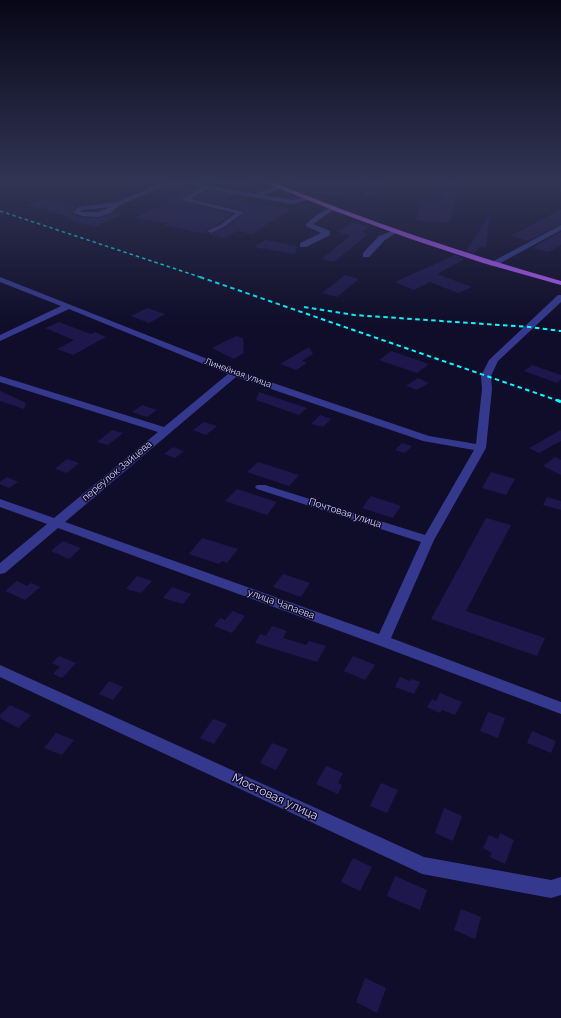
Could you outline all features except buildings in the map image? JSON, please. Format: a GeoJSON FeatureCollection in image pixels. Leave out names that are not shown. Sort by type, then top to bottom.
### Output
{"type":"FeatureCollection","features":[{"type":"Feature","properties":{"kind":"main road"},"geometry":{"type":"LineString","coordinates":[[385,229],[492,264],[561,283]]}},
{"type":"Feature","properties":{"kind":"street"},"geometry":{"type":"LineString","coordinates":[[211,231],[216,229]]}},
{"type":"Feature","properties":{"kind":"street"},"geometry":{"type":"LineString","coordinates":[[303,245],[326,234],[315,229]]}},
{"type":"Feature","properties":{"kind":"street"},"geometry":{"type":"LineString","coordinates":[[492,264],[560,229]]}},
{"type":"Feature","properties":{"kind":"street"},"geometry":{"type":"LineString","coordinates":[[366,255],[382,238],[394,232]]}},
{"type":"Feature","properties":{"kind":"street","name":"Линейная улица"},"geometry":{"type":"LineString","coordinates":[[0,279],[235,373],[427,439],[481,448]]}},
{"type":"Feature","properties":{"kind":"street"},"geometry":{"type":"LineString","coordinates":[[384,641],[428,540],[481,448],[487,389],[487,373],[494,360],[561,297]]}},
{"type":"Feature","properties":{"kind":"street"},"geometry":{"type":"LineString","coordinates":[[0,338],[70,306]]}},
{"type":"Feature","properties":{"kind":"street","name":"переулок Зайцева"},"geometry":{"type":"LineString","coordinates":[[0,570],[54,523],[235,373]]}},
{"type":"Feature","properties":{"kind":"street"},"geometry":{"type":"LineString","coordinates":[[0,379],[165,431]]}},
{"type":"Feature","properties":{"kind":"street","name":"Почтовая улица"},"geometry":{"type":"LineString","coordinates":[[261,486],[428,540]]}},
{"type":"Feature","properties":{"kind":"street","name":"улица Чапаева"},"geometry":{"type":"LineString","coordinates":[[0,503],[384,641],[561,708]]}},
{"type":"Feature","properties":{"kind":"street","name":"Мостовая улица"},"geometry":{"type":"LineString","coordinates":[[0,671],[422,865],[551,889],[561,886]]}},
{"type":"Feature","properties":{"kind":"railway"},"geometry":{"type":"LineString","coordinates":[[53,229],[201,277]]}},
{"type":"Feature","properties":{"kind":"railway"},"geometry":{"type":"LineString","coordinates":[[201,277],[559,401]]}},
{"type":"Feature","properties":{"kind":"railway"},"geometry":{"type":"LineString","coordinates":[[304,307],[354,315],[529,327],[561,331]]}}]}
